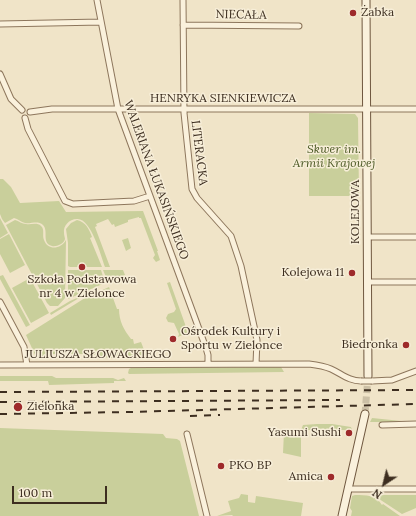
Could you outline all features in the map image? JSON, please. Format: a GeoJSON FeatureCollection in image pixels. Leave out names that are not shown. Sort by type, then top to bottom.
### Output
{"type":"FeatureCollection","features":[{"type":"Feature","properties":{"kind":"street","name":"WALERIANA ŁUKASIŃSKIEGO"},"geometry":{"type":"LineString","coordinates":[[97,0],[118,109],[206,348],[208,354],[208,364]]}},
{"type":"Feature","properties":{"kind":"street","name":"LITERACKA"},"geometry":{"type":"LineString","coordinates":[[183,0],[184,108],[192,189],[197,198],[231,236],[241,266],[257,340],[256,364]]}},
{"type":"Feature","properties":{"kind":"street","name":"KOLEJOWA"},"geometry":{"type":"LineString","coordinates":[[366,0],[367,237],[370,379]]}},
{"type":"Feature","properties":{"kind":"street"},"geometry":{"type":"LineString","coordinates":[[0,24],[101,22]]}},
{"type":"Feature","properties":{"kind":"street","name":"NIECAŁA"},"geometry":{"type":"LineString","coordinates":[[183,25],[299,26]]}},
{"type":"Feature","properties":{"kind":"street"},"geometry":{"type":"LineString","coordinates":[[0,74],[11,99],[22,110],[21,114],[25,118],[28,129],[65,201],[74,204],[134,201],[150,196]]}},
{"type":"Feature","properties":{"kind":"street"},"geometry":{"type":"LineString","coordinates":[[22,110],[26,109],[30,112],[29,117],[25,118]]}},
{"type":"Feature","properties":{"kind":"street","name":"HENRYKA SIENKIEWICZA"},"geometry":{"type":"LineString","coordinates":[[30,112],[49,109],[416,109]]}},
{"type":"Feature","properties":{"kind":"street"},"geometry":{"type":"LineString","coordinates":[[367,237],[416,237]]}},
{"type":"Feature","properties":{"kind":"street"},"geometry":{"type":"LineString","coordinates":[[368,282],[416,282]]}},
{"type":"Feature","properties":{"kind":"street"},"geometry":{"type":"LineString","coordinates":[[0,302],[24,347],[27,365]]}},
{"type":"Feature","properties":{"kind":"street","name":"JULIUSZA SŁOWACKIEGO"},"geometry":{"type":"LineString","coordinates":[[0,365],[309,364],[321,366],[346,378],[361,381],[370,379],[392,380],[416,371]]}},
{"type":"Feature","properties":{"kind":"street"},"geometry":{"type":"LineString","coordinates":[[342,516],[365,414]]}},
{"type":"Feature","properties":{"kind":"street"},"geometry":{"type":"LineString","coordinates":[[382,425],[416,424]]}},
{"type":"Feature","properties":{"kind":"street"},"geometry":{"type":"LineString","coordinates":[[187,434],[207,516]]}},
{"type":"Feature","properties":{"kind":"street"},"geometry":{"type":"LineString","coordinates":[[349,489],[416,489]]}},
{"type":"Feature","properties":{"kind":"green space","name":"Skwer im. Armii Krajowej"},"geometry":{"type":"Polygon","coordinates":[[[309,113],[355,114],[358,118],[359,196],[309,196],[309,113]]]}},
{"type":"Feature","properties":{"kind":"green space"},"geometry":{"type":"Polygon","coordinates":[[[0,179],[3,179],[11,187],[20,203],[59,201],[66,212],[143,211],[160,260],[156,262],[153,258],[155,255],[141,218],[139,217],[128,220],[128,222],[115,227],[114,224],[112,225],[108,219],[96,224],[97,226],[95,227],[110,267],[105,267],[95,238],[82,220],[74,219],[67,223],[64,228],[64,241],[60,245],[54,246],[47,242],[45,228],[37,222],[25,223],[14,218],[5,223],[0,214],[0,179]]]}},
{"type":"Feature","properties":{"kind":"green space"},"geometry":{"type":"Polygon","coordinates":[[[0,218],[8,233],[0,238],[0,218]]]}},
{"type":"Feature","properties":{"kind":"green space"},"geometry":{"type":"Polygon","coordinates":[[[15,220],[25,224],[36,224],[42,227],[43,237],[48,246],[55,248],[58,247],[66,240],[65,298],[58,306],[50,306],[47,303],[6,225],[15,220]]]}},
{"type":"Feature","properties":{"kind":"green space"},"geometry":{"type":"Polygon","coordinates":[[[77,220],[83,222],[88,229],[92,237],[90,238],[102,267],[68,266],[68,243],[66,229],[71,223],[77,220]]]}},
{"type":"Feature","properties":{"kind":"green space"},"geometry":{"type":"Polygon","coordinates":[[[9,234],[25,265],[10,273],[0,254],[0,239],[9,234]]]}},
{"type":"Feature","properties":{"kind":"green space"},"geometry":{"type":"Polygon","coordinates":[[[128,238],[131,248],[126,251],[122,240],[128,238]]]}},
{"type":"Feature","properties":{"kind":"green space"},"geometry":{"type":"Polygon","coordinates":[[[68,270],[101,270],[105,283],[68,299],[68,270]]]}},
{"type":"Feature","properties":{"kind":"green space"},"geometry":{"type":"Polygon","coordinates":[[[103,270],[123,270],[125,275],[108,282],[103,270]]]}},
{"type":"Feature","properties":{"kind":"green space"},"geometry":{"type":"Polygon","coordinates":[[[3,275],[30,325],[26,327],[0,279],[0,276],[3,275]]]}},
{"type":"Feature","properties":{"kind":"green space"},"geometry":{"type":"Polygon","coordinates":[[[30,278],[49,313],[31,323],[12,288],[30,278]]]}},
{"type":"Feature","properties":{"kind":"green space"},"geometry":{"type":"Polygon","coordinates":[[[170,282],[187,333],[178,337],[179,334],[174,323],[168,322],[166,318],[168,314],[174,312],[176,309],[167,283],[170,282]]]}},
{"type":"Feature","properties":{"kind":"green space"},"geometry":{"type":"Polygon","coordinates":[[[109,287],[117,309],[119,309],[124,329],[131,339],[133,339],[134,344],[141,342],[146,355],[139,355],[142,358],[109,358],[91,354],[53,354],[45,357],[36,357],[26,335],[85,298],[109,287]]]}},
{"type":"Feature","properties":{"kind":"green space"},"geometry":{"type":"Polygon","coordinates":[[[84,295],[51,315],[50,313],[70,301],[84,295]]]}},
{"type":"Feature","properties":{"kind":"green space"},"geometry":{"type":"Polygon","coordinates":[[[281,367],[284,372],[128,373],[129,369],[131,368],[281,367]]]}},
{"type":"Feature","properties":{"kind":"green space"},"geometry":{"type":"Polygon","coordinates":[[[0,376],[113,378],[118,380],[124,378],[126,381],[114,381],[114,383],[49,385],[48,381],[0,381],[0,376]]]}},
{"type":"Feature","properties":{"kind":"green space"},"geometry":{"type":"Polygon","coordinates":[[[372,418],[411,422],[370,422],[372,418]]]}},
{"type":"Feature","properties":{"kind":"green space"},"geometry":{"type":"Polygon","coordinates":[[[332,424],[351,427],[352,430],[301,430],[303,425],[332,424]]]}},
{"type":"Feature","properties":{"kind":"green space"},"geometry":{"type":"Polygon","coordinates":[[[0,428],[163,434],[166,438],[177,439],[180,441],[199,516],[0,516],[0,428]]]}},
{"type":"Feature","properties":{"kind":"green space"},"geometry":{"type":"Polygon","coordinates":[[[301,430],[301,457],[283,453],[284,432],[301,430]]]}},
{"type":"Feature","properties":{"kind":"green space"},"geometry":{"type":"Polygon","coordinates":[[[241,494],[248,495],[248,502],[255,503],[256,496],[303,503],[301,516],[217,516],[231,511],[228,501],[239,498],[241,494]]]}},
{"type":"Feature","properties":{"kind":"green space"},"geometry":{"type":"Polygon","coordinates":[[[373,495],[416,495],[416,508],[402,514],[373,495]]]}},
{"type":"Feature","properties":{"kind":"green space"},"geometry":{"type":"Polygon","coordinates":[[[352,496],[374,497],[382,505],[383,504],[400,516],[351,516],[352,511],[350,508],[352,496]]]}},
{"type":"Feature","properties":{"kind":"tunnel"},"geometry":{"type":"LineString","coordinates":[[365,414],[368,376]]}},
{"type":"Feature","properties":{"kind":"railway"},"geometry":{"type":"LineString","coordinates":[[0,392],[416,390]]}},
{"type":"Feature","properties":{"kind":"railway"},"geometry":{"type":"LineString","coordinates":[[0,402],[340,400]]}},
{"type":"Feature","properties":{"kind":"railway"},"geometry":{"type":"LineString","coordinates":[[0,414],[416,404]]}},
{"type":"Feature","properties":{"kind":"railway"},"geometry":{"type":"LineString","coordinates":[[190,416],[220,415]]}},
{"type":"Feature","properties":{"kind":"place","name":"Żabka"},"geometry":{"type":"Point","coordinates":[353,13]}},
{"type":"Feature","properties":{"kind":"place","name":"Szkoła Podstawowa nr 4 w Zielonce"},"geometry":{"type":"Point","coordinates":[82,267]}},
{"type":"Feature","properties":{"kind":"place","name":"Kolejowa 11"},"geometry":{"type":"Point","coordinates":[352,273]}},
{"type":"Feature","properties":{"kind":"place","name":"Ośrodek Kultury i Sportu w Zielonce"},"geometry":{"type":"Point","coordinates":[173,339]}},
{"type":"Feature","properties":{"kind":"place","name":"Biedronka"},"geometry":{"type":"Point","coordinates":[406,345]}},
{"type":"Feature","properties":{"kind":"place","name":"Zielonka"},"geometry":{"type":"Point","coordinates":[18,407]}},
{"type":"Feature","properties":{"kind":"place","name":"Yasumi Sushi"},"geometry":{"type":"Point","coordinates":[349,433]}},
{"type":"Feature","properties":{"kind":"place","name":"PKO BP"},"geometry":{"type":"Point","coordinates":[221,466]}},
{"type":"Feature","properties":{"kind":"place","name":"Amica"},"geometry":{"type":"Point","coordinates":[331,477]}}]}
